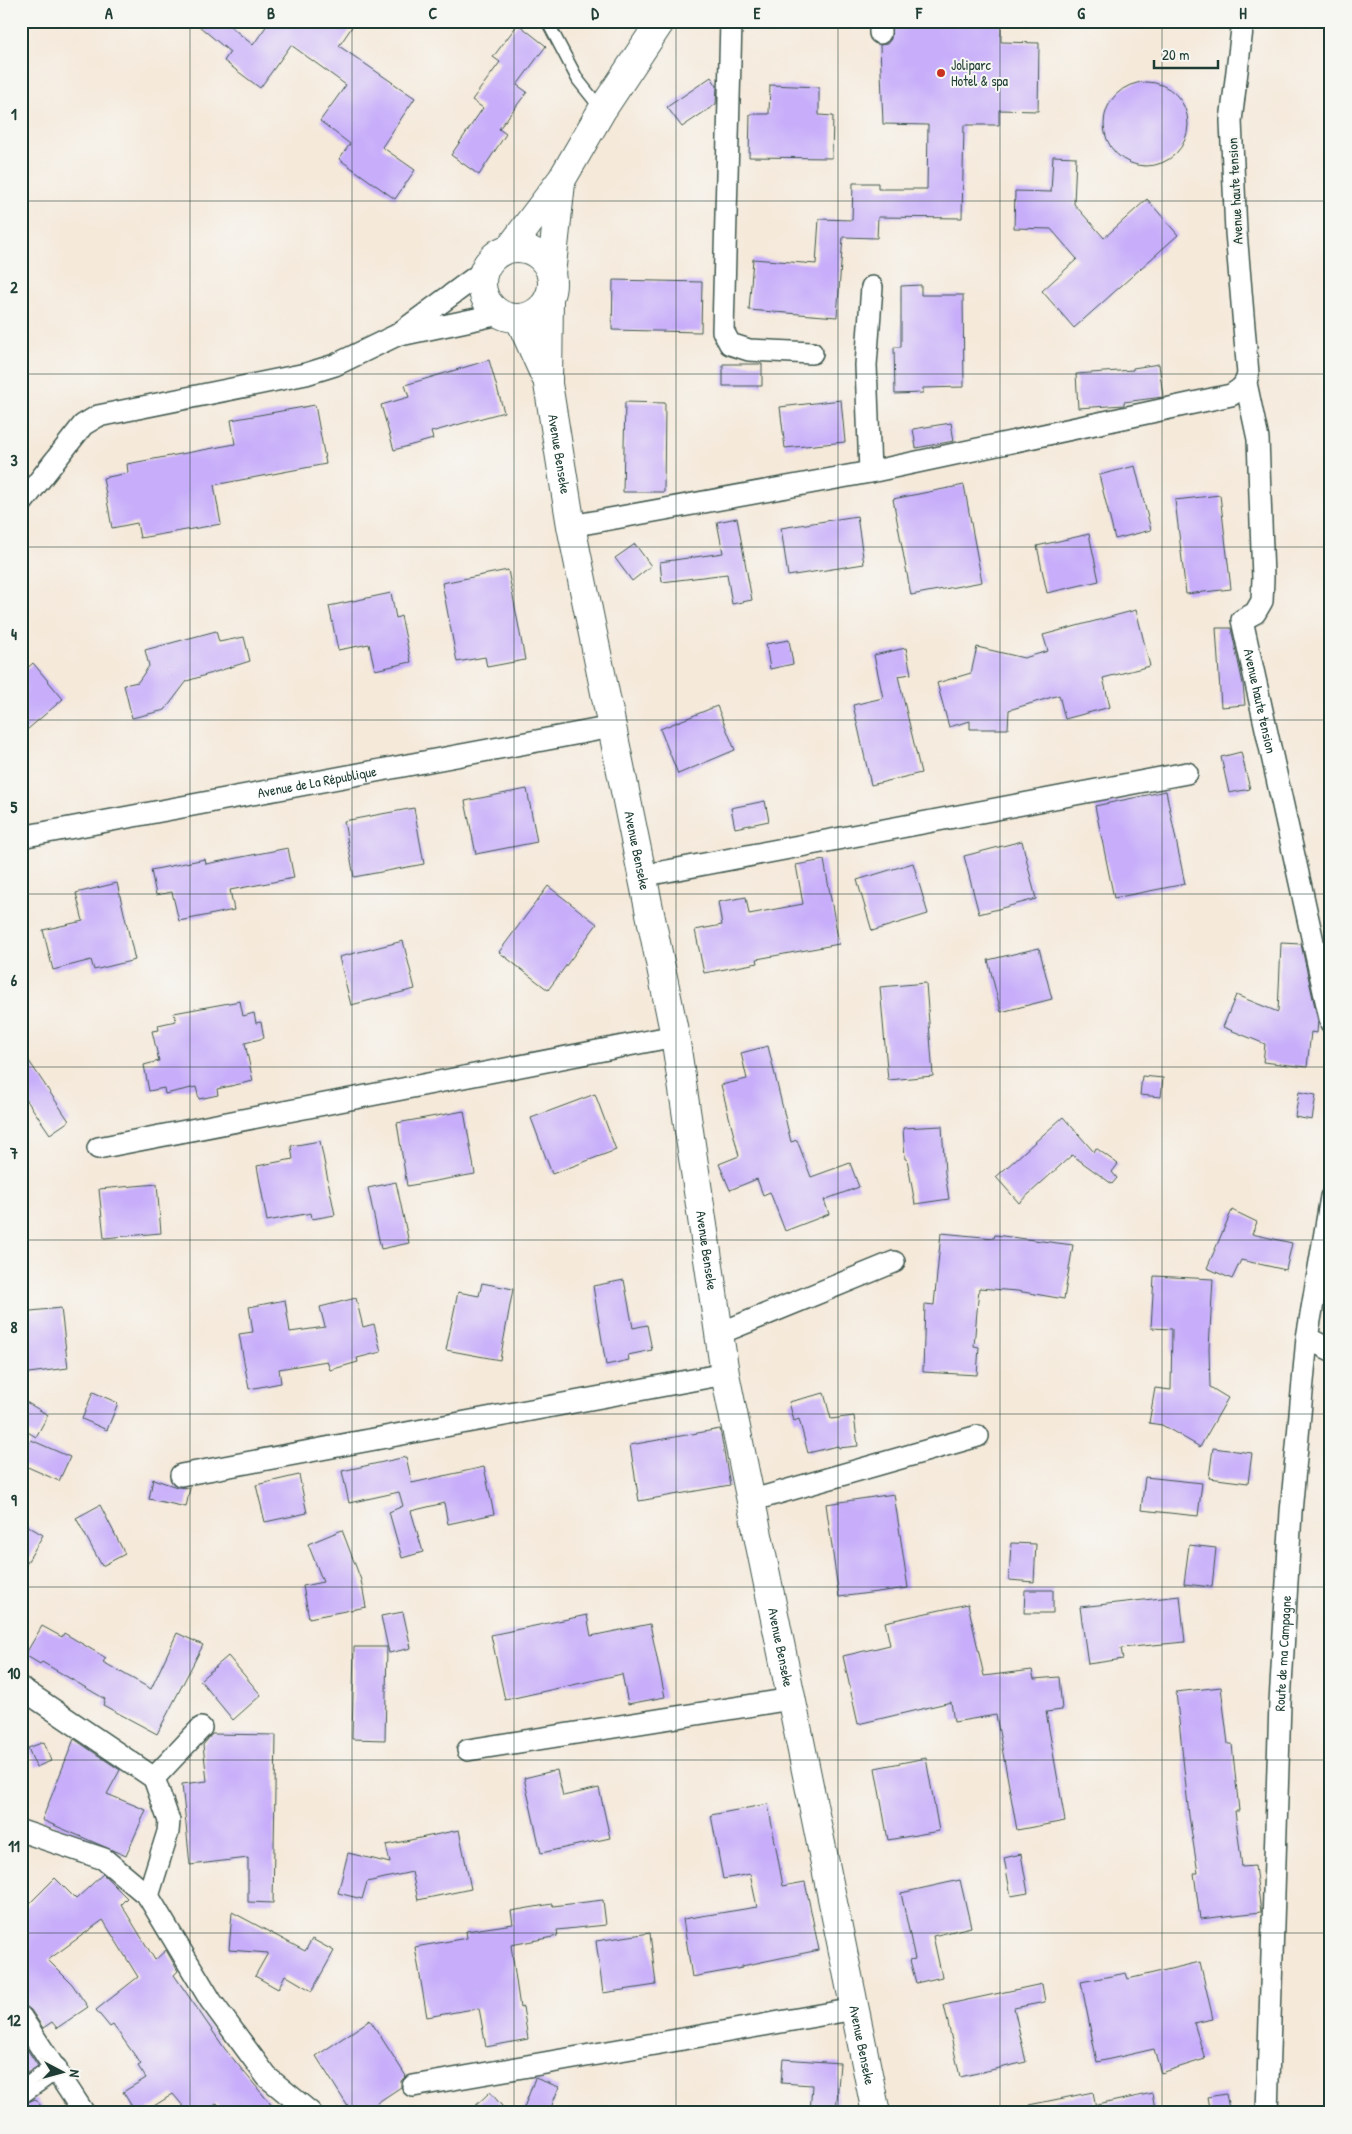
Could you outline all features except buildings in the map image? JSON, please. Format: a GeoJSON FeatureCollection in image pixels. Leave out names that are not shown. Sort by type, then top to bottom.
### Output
{"type":"FeatureCollection","features":[{"type":"Feature","properties":{"kind":"street"},"geometry":{"type":"LineString","coordinates":[[21,504],[83,425],[98,416],[306,374],[335,365],[397,335],[485,270],[495,256],[510,248],[562,179],[602,110],[661,21]]}},
{"type":"Feature","properties":{"kind":"street"},"geometry":{"type":"LineString","coordinates":[[730,21],[722,331],[730,344],[749,350],[812,353]]}},
{"type":"Feature","properties":{"kind":"street","name":"Avenue haute tension"},"geometry":{"type":"LineString","coordinates":[[1243,21],[1231,121],[1236,232],[1248,361],[1246,383],[1259,452],[1263,578],[1262,601],[1255,613],[1242,620],[1331,1023]]}},
{"type":"Feature","properties":{"kind":"street"},"geometry":{"type":"LineString","coordinates":[[548,384],[550,286],[556,216],[562,179]]}},
{"type":"Feature","properties":{"kind":"street"},"geometry":{"type":"LineString","coordinates":[[397,335],[537,312],[550,286],[540,256],[531,251],[510,248]]}},
{"type":"Feature","properties":{"kind":"street"},"geometry":{"type":"LineString","coordinates":[[485,270],[482,287],[488,303],[510,316],[548,384]]}},
{"type":"Feature","properties":{"kind":"street"},"geometry":{"type":"LineString","coordinates":[[870,472],[866,365],[872,287]]}},
{"type":"Feature","properties":{"kind":"street"},"geometry":{"type":"LineString","coordinates":[[571,526],[870,472],[1231,395],[1246,383]]}},
{"type":"Feature","properties":{"kind":"street","name":"Avenue Benseke"},"geometry":{"type":"LineString","coordinates":[[548,384],[571,526],[640,876],[675,1036],[725,1374],[876,2113]]}},
{"type":"Feature","properties":{"kind":"street","name":"Avenue de La République"},"geometry":{"type":"LineString","coordinates":[[21,837],[612,727]]}},
{"type":"Feature","properties":{"kind":"street"},"geometry":{"type":"LineString","coordinates":[[640,876],[1187,773]]}},
{"type":"Feature","properties":{"kind":"street"},"geometry":{"type":"LineString","coordinates":[[98,1148],[675,1036]]}},
{"type":"Feature","properties":{"kind":"street","name":"Route de ma Campagne"},"geometry":{"type":"LineString","coordinates":[[1267,2113],[1280,1703],[1291,1512],[1307,1338],[1331,1197]]}},
{"type":"Feature","properties":{"kind":"street"},"geometry":{"type":"LineString","coordinates":[[718,1334],[894,1262]]}},
{"type":"Feature","properties":{"kind":"street"},"geometry":{"type":"LineString","coordinates":[[1307,1338],[1331,1350]]}},
{"type":"Feature","properties":{"kind":"street"},"geometry":{"type":"LineString","coordinates":[[181,1475],[725,1374]]}},
{"type":"Feature","properties":{"kind":"street"},"geometry":{"type":"LineString","coordinates":[[750,1501],[978,1436]]}},
{"type":"Feature","properties":{"kind":"street"},"geometry":{"type":"LineString","coordinates":[[21,1688],[154,1778],[170,1821],[148,1896]]}},
{"type":"Feature","properties":{"kind":"street"},"geometry":{"type":"LineString","coordinates":[[468,1750],[791,1699]]}},
{"type":"Feature","properties":{"kind":"street"},"geometry":{"type":"LineString","coordinates":[[154,1778],[201,1728]]}},
{"type":"Feature","properties":{"kind":"street"},"geometry":{"type":"LineString","coordinates":[[21,1831],[104,1859],[148,1896],[211,2002],[267,2077],[311,2113]]}},
{"type":"Feature","properties":{"kind":"street"},"geometry":{"type":"LineString","coordinates":[[413,2086],[855,2009]]}},
{"type":"Feature","properties":{"kind":"street"},"geometry":{"type":"LineString","coordinates":[[21,2018],[56,2068],[84,2113]]}},
{"type":"Feature","properties":{"kind":"street"},"geometry":{"type":"LineString","coordinates":[[21,2093],[56,2068]]}},
{"type":"Feature","properties":{"kind":"lane"},"geometry":{"type":"LineString","coordinates":[[547,21],[578,80],[602,110]]}},
{"type":"Feature","properties":{"kind":"place","name":"Joliparc Hotel & spa"},"geometry":{"type":"Point","coordinates":[941,73]}}]}
